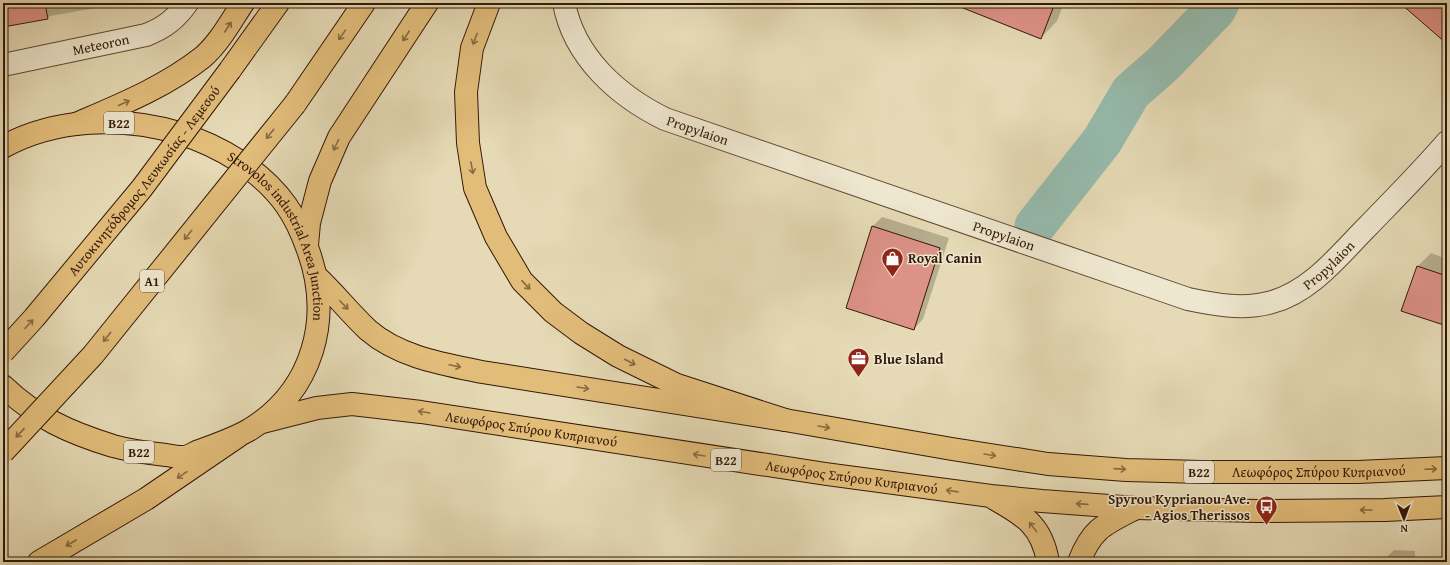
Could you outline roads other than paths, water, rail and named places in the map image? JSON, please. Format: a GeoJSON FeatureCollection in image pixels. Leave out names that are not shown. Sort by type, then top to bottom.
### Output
{"type":"FeatureCollection","features":[{"type":"Feature","properties":{"kind":"main road"},"geometry":{"type":"LineString","coordinates":[[76,124],[146,93],[172,78],[203,56],[222,35],[243,3]]}},
{"type":"Feature","properties":{"kind":"main road","name":"Αυτοκινητόδρομος Λευκωσίας - Λεμεσού"},"geometry":{"type":"LineString","coordinates":[[3,352],[34,318],[137,194],[278,3]]}},
{"type":"Feature","properties":{"kind":"main road","name":"A1"},"geometry":{"type":"LineString","coordinates":[[3,452],[92,355],[295,104],[364,3]]}},
{"type":"Feature","properties":{"kind":"main road"},"geometry":{"type":"LineString","coordinates":[[307,245],[309,223],[320,181],[339,137],[427,3]]}},
{"type":"Feature","properties":{"kind":"main road"},"geometry":{"type":"LineString","coordinates":[[489,3],[472,48],[466,92],[468,143],[475,188],[496,237],[522,281],[553,312],[581,333],[618,356],[677,386],[785,420]]}},
{"type":"Feature","properties":{"kind":"main road","name":"Strovolos industrial Area Junction"},"geometry":{"type":"LineString","coordinates":[[3,147],[18,138],[49,128],[76,124],[117,122],[162,128],[191,137],[227,153],[261,178],[285,202],[296,218],[307,245],[317,277],[318,302],[318,326],[313,349],[306,368],[294,389],[262,422],[237,437],[184,457],[133,452],[83,437],[44,418],[3,386]]}},
{"type":"Feature","properties":{"kind":"main road","name":"B22"},"geometry":{"type":"LineString","coordinates":[[3,128],[26,130],[49,128]]}},
{"type":"Feature","properties":{"kind":"main road","name":"Λεωφόρος Σπύρου Κυπριανού"},"geometry":{"type":"LineString","coordinates":[[317,277],[369,330],[391,345],[420,357],[482,372],[785,420],[1048,464],[1126,470],[1202,472],[1358,472],[1447,468]]}},
{"type":"Feature","properties":{"kind":"main road","name":"Λεωφόρος Σπύρου Κυπριανού"},"geometry":{"type":"LineString","coordinates":[[262,422],[317,408],[352,404],[382,406],[818,473],[991,496],[1042,501],[1136,508],[1257,511],[1385,510],[1447,507]]}},
{"type":"Feature","properties":{"kind":"main road"},"geometry":{"type":"LineString","coordinates":[[39,562],[146,499],[237,437]]}},
{"type":"Feature","properties":{"kind":"main road"},"geometry":{"type":"LineString","coordinates":[[991,496],[1020,513],[1030,522],[1046,549],[1048,562]]}},
{"type":"Feature","properties":{"kind":"main road"},"geometry":{"type":"LineString","coordinates":[[1079,562],[1085,546],[1094,534],[1105,524],[1136,508]]}},
{"type":"Feature","properties":{"kind":"street","name":"Meteoron"},"geometry":{"type":"LineString","coordinates":[[3,64],[146,35],[164,27],[172,21],[187,3]]}},
{"type":"Feature","properties":{"kind":"street","name":"Propylaion"},"geometry":{"type":"LineString","coordinates":[[564,3],[573,32],[584,51],[608,80],[629,98],[648,111],[666,119],[1180,297],[1208,303],[1242,306],[1258,305],[1286,297],[1302,288],[1327,267],[1425,168],[1447,142]]}},
{"type":"Feature","properties":{"kind":"waterway"},"geometry":{"type":"LineString","coordinates":[[1035,226],[1102,141],[1131,92],[1163,64],[1215,10],[1219,3]]}},
{"type":"Feature","properties":{"kind":"place","name":"Royal Canin"},"geometry":{"type":"Point","coordinates":[893,278]}},
{"type":"Feature","properties":{"kind":"place","name":"Blue Island"},"geometry":{"type":"Point","coordinates":[859,378]}},
{"type":"Feature","properties":{"kind":"place","name":"Spyrou Kyprianou Ave. - Agios Therissos"},"geometry":{"type":"Point","coordinates":[1266,526]}}]}
